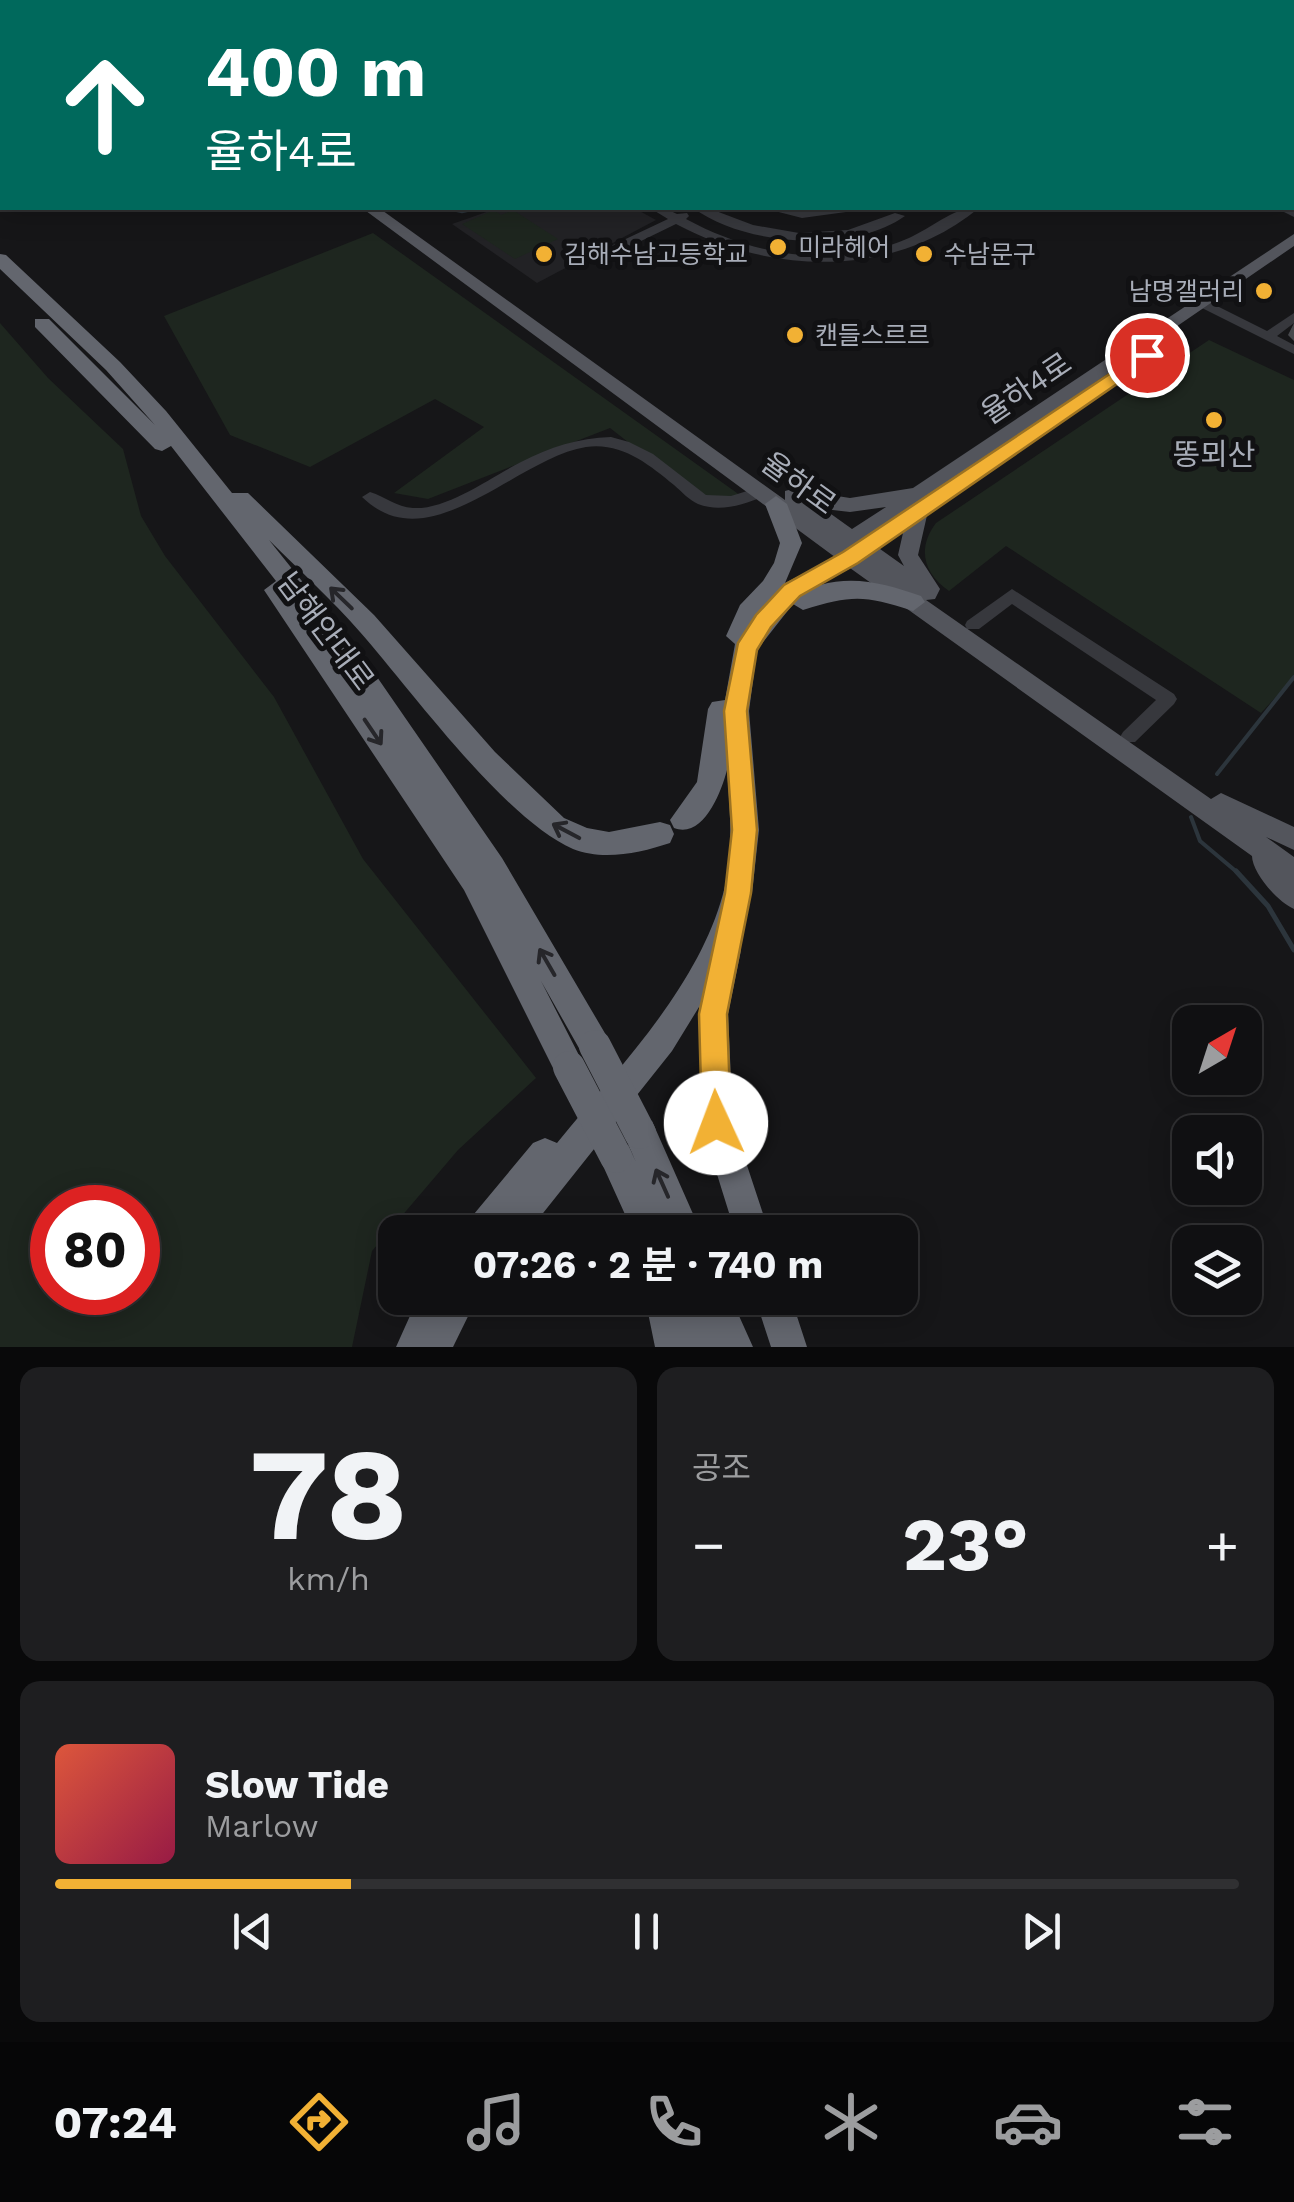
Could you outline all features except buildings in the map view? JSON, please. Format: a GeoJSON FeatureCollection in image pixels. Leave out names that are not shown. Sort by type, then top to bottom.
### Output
{"type":"FeatureCollection","features":[{"type":"Feature","properties":{"kind":"highway","name":"남해안대로"},"geometry":{"type":"LineString","coordinates":[[0,259],[113,366],[159,416],[357,668],[492,867],[595,1046],[628,1145]]}},
{"type":"Feature","properties":{"kind":"highway","name":"남해안대로"},"geometry":{"type":"LineString","coordinates":[[0,281],[167,448],[257,564],[474,880],[568,1067],[628,1145]]}},
{"type":"Feature","properties":{"kind":"highway"},"geometry":{"type":"LineString","coordinates":[[159,416],[364,621],[486,760],[554,826],[583,840],[609,844],[660,834]]}},
{"type":"Feature","properties":{"kind":"highway"},"geometry":{"type":"LineString","coordinates":[[746,1215],[716,1123],[713,1014],[738,893],[744,830],[736,711],[742,642],[748,611],[771,587],[791,543],[776,497]]}},
{"type":"Feature","properties":{"kind":"highway"},"geometry":{"type":"LineString","coordinates":[[684,820],[711,786],[727,664],[777,590],[851,549]]}},
{"type":"Feature","properties":{"kind":"highway"},"geometry":{"type":"LineString","coordinates":[[742,642],[796,605],[835,587],[881,590],[925,601]]}},
{"type":"Feature","properties":{"kind":"highway"},"geometry":{"type":"LineString","coordinates":[[495,1215],[620,1067],[682,986],[702,950],[718,913],[729,862],[730,807],[720,724]]}},
{"type":"Feature","properties":{"kind":"highway"},"geometry":{"type":"LineString","coordinates":[[520,1215],[685,1007],[710,962],[738,893]]}},
{"type":"Feature","properties":{"kind":"highway"},"geometry":{"type":"LineString","coordinates":[[628,1145],[645,1215]]}},
{"type":"Feature","properties":{"kind":"highway"},"geometry":{"type":"LineString","coordinates":[[628,1145],[673,1215]]}},
{"type":"Feature","properties":{"kind":"highway"},"geometry":{"type":"LineString","coordinates":[[414,1347],[430,1315]]}},
{"type":"Feature","properties":{"kind":"highway"},"geometry":{"type":"LineString","coordinates":[[433,1347],[450,1315]]}},
{"type":"Feature","properties":{"kind":"highway"},"geometry":{"type":"LineString","coordinates":[[666,1315],[673,1347]]}},
{"type":"Feature","properties":{"kind":"highway"},"geometry":{"type":"LineString","coordinates":[[686,1315],[700,1347]]}},
{"type":"Feature","properties":{"kind":"highway"},"geometry":{"type":"LineString","coordinates":[[721,1315],[735,1347]]}},
{"type":"Feature","properties":{"kind":"highway"},"geometry":{"type":"LineString","coordinates":[[779,1315],[789,1347]]}},
{"type":"Feature","properties":{"kind":"main road","name":"율하로"},"geometry":{"type":"LineString","coordinates":[[373,210],[925,601],[1168,782],[1294,870]]}},
{"type":"Feature","properties":{"kind":"main road","name":"율하로"},"geometry":{"type":"LineString","coordinates":[[393,210],[776,497]]}},
{"type":"Feature","properties":{"kind":"main road","name":"율하4로"},"geometry":{"type":"LineString","coordinates":[[851,549],[918,512],[1207,306],[1294,239]]}},
{"type":"Feature","properties":{"kind":"main road","name":"율하4로"},"geometry":{"type":"LineString","coordinates":[[851,549],[938,481],[1294,254]]}},
{"type":"Feature","properties":{"kind":"main road"},"geometry":{"type":"LineString","coordinates":[[776,497],[846,508],[864,506],[938,481]]}},
{"type":"Feature","properties":{"kind":"main road"},"geometry":{"type":"LineString","coordinates":[[918,512],[908,555],[925,601]]}},
{"type":"Feature","properties":{"kind":"main road","name":"율하로"},"geometry":{"type":"LineString","coordinates":[[925,601],[972,625],[1294,855]]}},
{"type":"Feature","properties":{"kind":"main road"},"geometry":{"type":"LineString","coordinates":[[1168,782],[1262,858],[1294,897]]}},
{"type":"Feature","properties":{"kind":"main road"},"geometry":{"type":"LineString","coordinates":[[1220,802],[1294,839]]}},
{"type":"Feature","properties":{"kind":"street"},"geometry":{"type":"LineString","coordinates":[[660,210],[719,240],[806,258],[832,259],[885,251],[968,210]]}},
{"type":"Feature","properties":{"kind":"street"},"geometry":{"type":"LineString","coordinates":[[598,257],[695,210]]}},
{"type":"Feature","properties":{"kind":"street"},"geometry":{"type":"LineString","coordinates":[[705,210],[755,232],[802,239],[859,232],[899,216]]}},
{"type":"Feature","properties":{"kind":"street"},"geometry":{"type":"LineString","coordinates":[[779,210],[802,214],[831,210]]}},
{"type":"Feature","properties":{"kind":"street"},"geometry":{"type":"LineString","coordinates":[[887,210],[930,232]]}},
{"type":"Feature","properties":{"kind":"street"},"geometry":{"type":"LineString","coordinates":[[1207,306],[1294,350]]}},
{"type":"Feature","properties":{"kind":"street"},"geometry":{"type":"LineString","coordinates":[[1267,336],[1294,317]]}},
{"type":"Feature","properties":{"kind":"street"},"geometry":{"type":"LineString","coordinates":[[370,497],[398,513],[436,510],[564,447],[587,442],[628,447],[700,499],[730,503],[776,497]]}},
{"type":"Feature","properties":{"kind":"street"},"geometry":{"type":"LineString","coordinates":[[972,625],[1012,595],[1168,699],[1129,737]]}},
{"type":"Feature","properties":{"kind":"shaded area","name":"김해수남고등학교"},"geometry":{"type":"Polygon","coordinates":[[[492,210],[638,210],[656,220],[537,283],[452,224],[492,210]]]}},
{"type":"Feature","properties":{"kind":"shaded area"},"geometry":{"type":"Polygon","coordinates":[[[494,210],[501,215],[513,210],[558,239],[515,259],[462,224],[494,210]]]}},
{"type":"Feature","properties":{"kind":"shaded area"},"geometry":{"type":"Polygon","coordinates":[[[373,233],[744,498],[701,499],[610,428],[428,499],[394,493],[484,427],[435,399],[310,467],[230,435],[164,316],[373,233]]]}},
{"type":"Feature","properties":{"kind":"shaded area"},"geometry":{"type":"Polygon","coordinates":[[[0,323],[48,378],[123,449],[141,516],[165,556],[274,697],[363,859],[536,1078],[458,1150],[403,1215],[378,1215],[378,1244],[372,1251],[352,1347],[0,1347],[0,323]]]}},
{"type":"Feature","properties":{"kind":"shaded area"},"geometry":{"type":"Polygon","coordinates":[[[1209,340],[1294,380],[1294,677],[1261,713],[1006,546],[949,591],[933,576],[926,560],[926,542],[936,523],[1209,340]]]}},
{"type":"Feature","properties":{"kind":"waterway"},"geometry":{"type":"LineString","coordinates":[[453,210],[471,210]]}},
{"type":"Feature","properties":{"kind":"waterway"},"geometry":{"type":"LineString","coordinates":[[1217,774],[1294,677]]}},
{"type":"Feature","properties":{"kind":"waterway"},"geometry":{"type":"LineString","coordinates":[[1191,817],[1200,841],[1237,872]]}},
{"type":"Feature","properties":{"kind":"waterway"},"geometry":{"type":"LineString","coordinates":[[1237,872],[1268,906],[1294,950]]}},
{"type":"Feature","properties":{"kind":"place","name":"미라헤어"},"geometry":{"type":"Point","coordinates":[778,247]}},
{"type":"Feature","properties":{"kind":"place","name":"김해수남고등학교"},"geometry":{"type":"Point","coordinates":[544,254]}},
{"type":"Feature","properties":{"kind":"place","name":"수남문구"},"geometry":{"type":"Point","coordinates":[924,254]}},
{"type":"Feature","properties":{"kind":"place","name":"남명갤러리"},"geometry":{"type":"Point","coordinates":[1264,291]}},
{"type":"Feature","properties":{"kind":"place","name":"캔들스르르"},"geometry":{"type":"Point","coordinates":[795,335]}},
{"type":"Feature","properties":{"kind":"place","name":"똥뫼산"},"geometry":{"type":"Point","coordinates":[1214,420]}},
{"type":"Feature","properties":{"kind":"route"},"geometry":{"type":"LineString","coordinates":[[716,1123],[713,1014],[738,893],[744,830],[736,711],[746,649],[763,621],[792,590],[850,558],[1147,355]]}}]}
